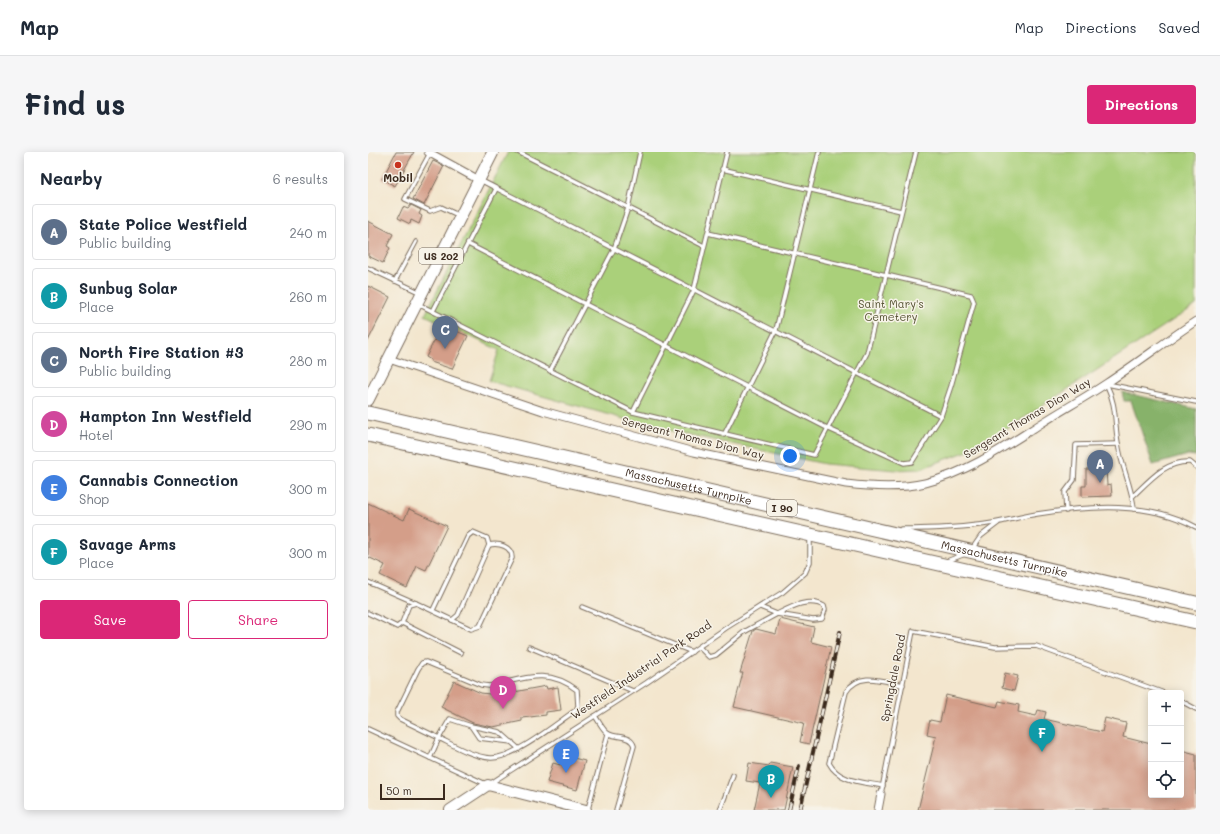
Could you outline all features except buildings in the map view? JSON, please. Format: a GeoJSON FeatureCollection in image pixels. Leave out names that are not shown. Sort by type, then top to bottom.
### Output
{"type":"FeatureCollection","features":[{"type":"Feature","properties":{"kind":"highway"},"geometry":{"type":"LineString","coordinates":[[368,404],[488,433],[568,459]]}},
{"type":"Feature","properties":{"kind":"highway","name":"Massachusetts Turnpike"},"geometry":{"type":"LineString","coordinates":[[368,413],[972,550],[1196,603]]}},
{"type":"Feature","properties":{"kind":"highway","name":"Massachusetts Turnpike"},"geometry":{"type":"LineString","coordinates":[[368,435],[1196,622]]}},
{"type":"Feature","properties":{"kind":"main road","name":"US 202"},"geometry":{"type":"LineString","coordinates":[[368,400],[493,152]]}},
{"type":"Feature","properties":{"kind":"street"},"geometry":{"type":"LineString","coordinates":[[429,152],[479,180]]}},
{"type":"Feature","properties":{"kind":"street","name":"Sergeant Thomas Dion Way"},"geometry":{"type":"LineString","coordinates":[[388,359],[543,411],[686,450],[800,475],[868,486],[923,484],[956,472],[1005,446],[1106,383],[1196,321]]}},
{"type":"Feature","properties":{"kind":"street"},"geometry":{"type":"LineString","coordinates":[[488,785],[587,810]]}},
{"type":"Feature","properties":{"kind":"street","name":"Westfield Industrial Park Road"},"geometry":{"type":"LineString","coordinates":[[450,810],[488,785]]}},
{"type":"Feature","properties":{"kind":"street","name":"Springdale Road"},"geometry":{"type":"LineString","coordinates":[[878,810],[881,794]]}},
{"type":"Feature","properties":{"kind":"lane"},"geometry":{"type":"LineString","coordinates":[[429,152],[405,199],[430,211],[441,207],[461,216]]}},
{"type":"Feature","properties":{"kind":"lane"},"geometry":{"type":"LineString","coordinates":[[518,152],[704,246]]}},
{"type":"Feature","properties":{"kind":"lane"},"geometry":{"type":"LineString","coordinates":[[550,371],[584,304],[614,250],[628,208],[640,152]]}},
{"type":"Feature","properties":{"kind":"lane"},"geometry":{"type":"LineString","coordinates":[[632,412],[694,290],[727,152]]}},
{"type":"Feature","properties":{"kind":"lane"},"geometry":{"type":"LineString","coordinates":[[724,435],[776,330],[819,152]]}},
{"type":"Feature","properties":{"kind":"lane"},"geometry":{"type":"LineString","coordinates":[[417,304],[632,412],[724,435],[814,455],[829,429],[867,353],[884,275],[916,152]]}},
{"type":"Feature","properties":{"kind":"lane"},"geometry":{"type":"LineString","coordinates":[[722,168],[901,211]]}},
{"type":"Feature","properties":{"kind":"lane"},"geometry":{"type":"LineString","coordinates":[[479,180],[614,250],[776,330],[941,416]]}},
{"type":"Feature","properties":{"kind":"lane"},"geometry":{"type":"LineString","coordinates":[[433,311],[496,189]]}},
{"type":"Feature","properties":{"kind":"lane"},"geometry":{"type":"LineString","coordinates":[[468,244],[829,429],[904,463],[912,462],[941,416],[952,386],[974,302],[971,295],[794,254],[708,232]]}},
{"type":"Feature","properties":{"kind":"lane"},"geometry":{"type":"LineString","coordinates":[[395,281],[416,242]]}},
{"type":"Feature","properties":{"kind":"lane"},"geometry":{"type":"LineString","coordinates":[[368,268],[422,293]]}},
{"type":"Feature","properties":{"kind":"lane"},"geometry":{"type":"LineString","coordinates":[[1106,383],[1196,402]]}},
{"type":"Feature","properties":{"kind":"lane"},"geometry":{"type":"LineString","coordinates":[[1106,383],[1113,399],[1118,444],[1133,496],[1134,509]]}},
{"type":"Feature","properties":{"kind":"lane"},"geometry":{"type":"LineString","coordinates":[[1066,511],[1065,492],[1074,480],[1076,445],[1118,444]]}},
{"type":"Feature","properties":{"kind":"lane"},"geometry":{"type":"LineString","coordinates":[[1133,496],[1166,467],[1179,462],[1190,462],[1196,467]]}},
{"type":"Feature","properties":{"kind":"lane"},"geometry":{"type":"LineString","coordinates":[[878,529],[938,529],[1001,522],[1036,514],[1066,511],[1134,509],[1171,515],[1196,527]]}},
{"type":"Feature","properties":{"kind":"lane"},"geometry":{"type":"LineString","coordinates":[[940,564],[972,550],[983,534],[1001,522]]}},
{"type":"Feature","properties":{"kind":"lane"},"geometry":{"type":"LineString","coordinates":[[433,610],[468,536],[473,532],[487,538],[489,545],[458,615],[452,620]]}},
{"type":"Feature","properties":{"kind":"lane","name":"Westfield Industrial Park Road"},"geometry":{"type":"LineString","coordinates":[[488,785],[783,592],[805,573],[810,562],[810,534]]}},
{"type":"Feature","properties":{"kind":"lane"},"geometry":{"type":"LineString","coordinates":[[368,582],[433,610],[471,629],[480,626],[512,558],[510,548],[496,544],[489,545]]}},
{"type":"Feature","properties":{"kind":"lane"},"geometry":{"type":"LineString","coordinates":[[699,647],[709,657],[716,655],[744,632],[777,614],[800,604],[818,602],[824,606],[825,610],[822,619],[813,620],[777,614],[760,607]]}},
{"type":"Feature","properties":{"kind":"lane"},"geometry":{"type":"LineString","coordinates":[[368,614],[397,627],[402,622],[409,605],[416,603]]}},
{"type":"Feature","properties":{"kind":"lane"},"geometry":{"type":"LineString","coordinates":[[582,607],[692,652]]}},
{"type":"Feature","properties":{"kind":"lane"},"geometry":{"type":"LineString","coordinates":[[402,622],[461,652]]}},
{"type":"Feature","properties":{"kind":"lane","name":"Springdale Road"},"geometry":{"type":"LineString","coordinates":[[881,794],[913,631],[995,647],[1036,646],[1156,690]]}},
{"type":"Feature","properties":{"kind":"lane"},"geometry":{"type":"LineString","coordinates":[[529,647],[633,691]]}},
{"type":"Feature","properties":{"kind":"lane"},"geometry":{"type":"LineString","coordinates":[[426,662],[480,686],[488,686],[536,675],[549,677],[577,690],[578,706],[576,710],[518,749],[500,758],[478,756],[439,738],[400,719],[397,716],[422,663],[426,662]]}},
{"type":"Feature","properties":{"kind":"lane"},"geometry":{"type":"LineString","coordinates":[[883,786],[842,778],[834,771],[829,763],[846,692],[852,683],[863,678],[903,685]]}},
{"type":"Feature","properties":{"kind":"lane"},"geometry":{"type":"LineString","coordinates":[[1184,703],[1196,709]]}},
{"type":"Feature","properties":{"kind":"lane"},"geometry":{"type":"LineString","coordinates":[[595,716],[608,734],[628,739],[634,746],[616,810]]}},
{"type":"Feature","properties":{"kind":"lane"},"geometry":{"type":"LineString","coordinates":[[430,758],[450,719],[471,726],[495,730],[504,734],[518,749]]}},
{"type":"Feature","properties":{"kind":"lane"},"geometry":{"type":"LineString","coordinates":[[471,726],[479,738],[512,742]]}},
{"type":"Feature","properties":{"kind":"lane"},"geometry":{"type":"LineString","coordinates":[[368,729],[488,785]]}},
{"type":"Feature","properties":{"kind":"lane"},"geometry":{"type":"LineString","coordinates":[[587,810],[608,734]]}},
{"type":"Feature","properties":{"kind":"lane"},"geometry":{"type":"LineString","coordinates":[[720,810],[733,775]]}},
{"type":"Feature","properties":{"kind":"green space","name":"Saint Mary's Cemetery"},"geometry":{"type":"Polygon","coordinates":[[[508,152],[1196,152],[1196,305],[981,446],[920,469],[896,470],[825,464],[649,426],[489,381],[499,350],[425,315],[508,152]]]}},
{"type":"Feature","properties":{"kind":"green space"},"geometry":{"type":"Polygon","coordinates":[[[1122,392],[1196,409],[1196,456],[1188,455],[1153,465],[1131,401],[1124,401],[1122,392]]]}},
{"type":"Feature","properties":{"kind":"railway"},"geometry":{"type":"LineString","coordinates":[[800,810],[840,632]]}},
{"type":"Feature","properties":{"kind":"railway"},"geometry":{"type":"LineString","coordinates":[[789,810],[799,766]]}},
{"type":"Feature","properties":{"kind":"place","name":"Mobil"},"geometry":{"type":"Point","coordinates":[398,165]}},
{"type":"Feature","properties":{"kind":"place","name":"North Fire Station #3"},"geometry":{"type":"Point","coordinates":[445,349]}},
{"type":"Feature","properties":{"kind":"place","name":"State Police Westfield"},"geometry":{"type":"Point","coordinates":[1100,483]}},
{"type":"Feature","properties":{"kind":"place","name":"Hampton Inn Westfield"},"geometry":{"type":"Point","coordinates":[503,709]}},
{"type":"Feature","properties":{"kind":"place","name":"Savage Arms"},"geometry":{"type":"Point","coordinates":[1042,752]}},
{"type":"Feature","properties":{"kind":"place","name":"Cannabis Connection"},"geometry":{"type":"Point","coordinates":[566,773]}},
{"type":"Feature","properties":{"kind":"place","name":"Sunbug Solar"},"geometry":{"type":"Point","coordinates":[771,798]}}]}
